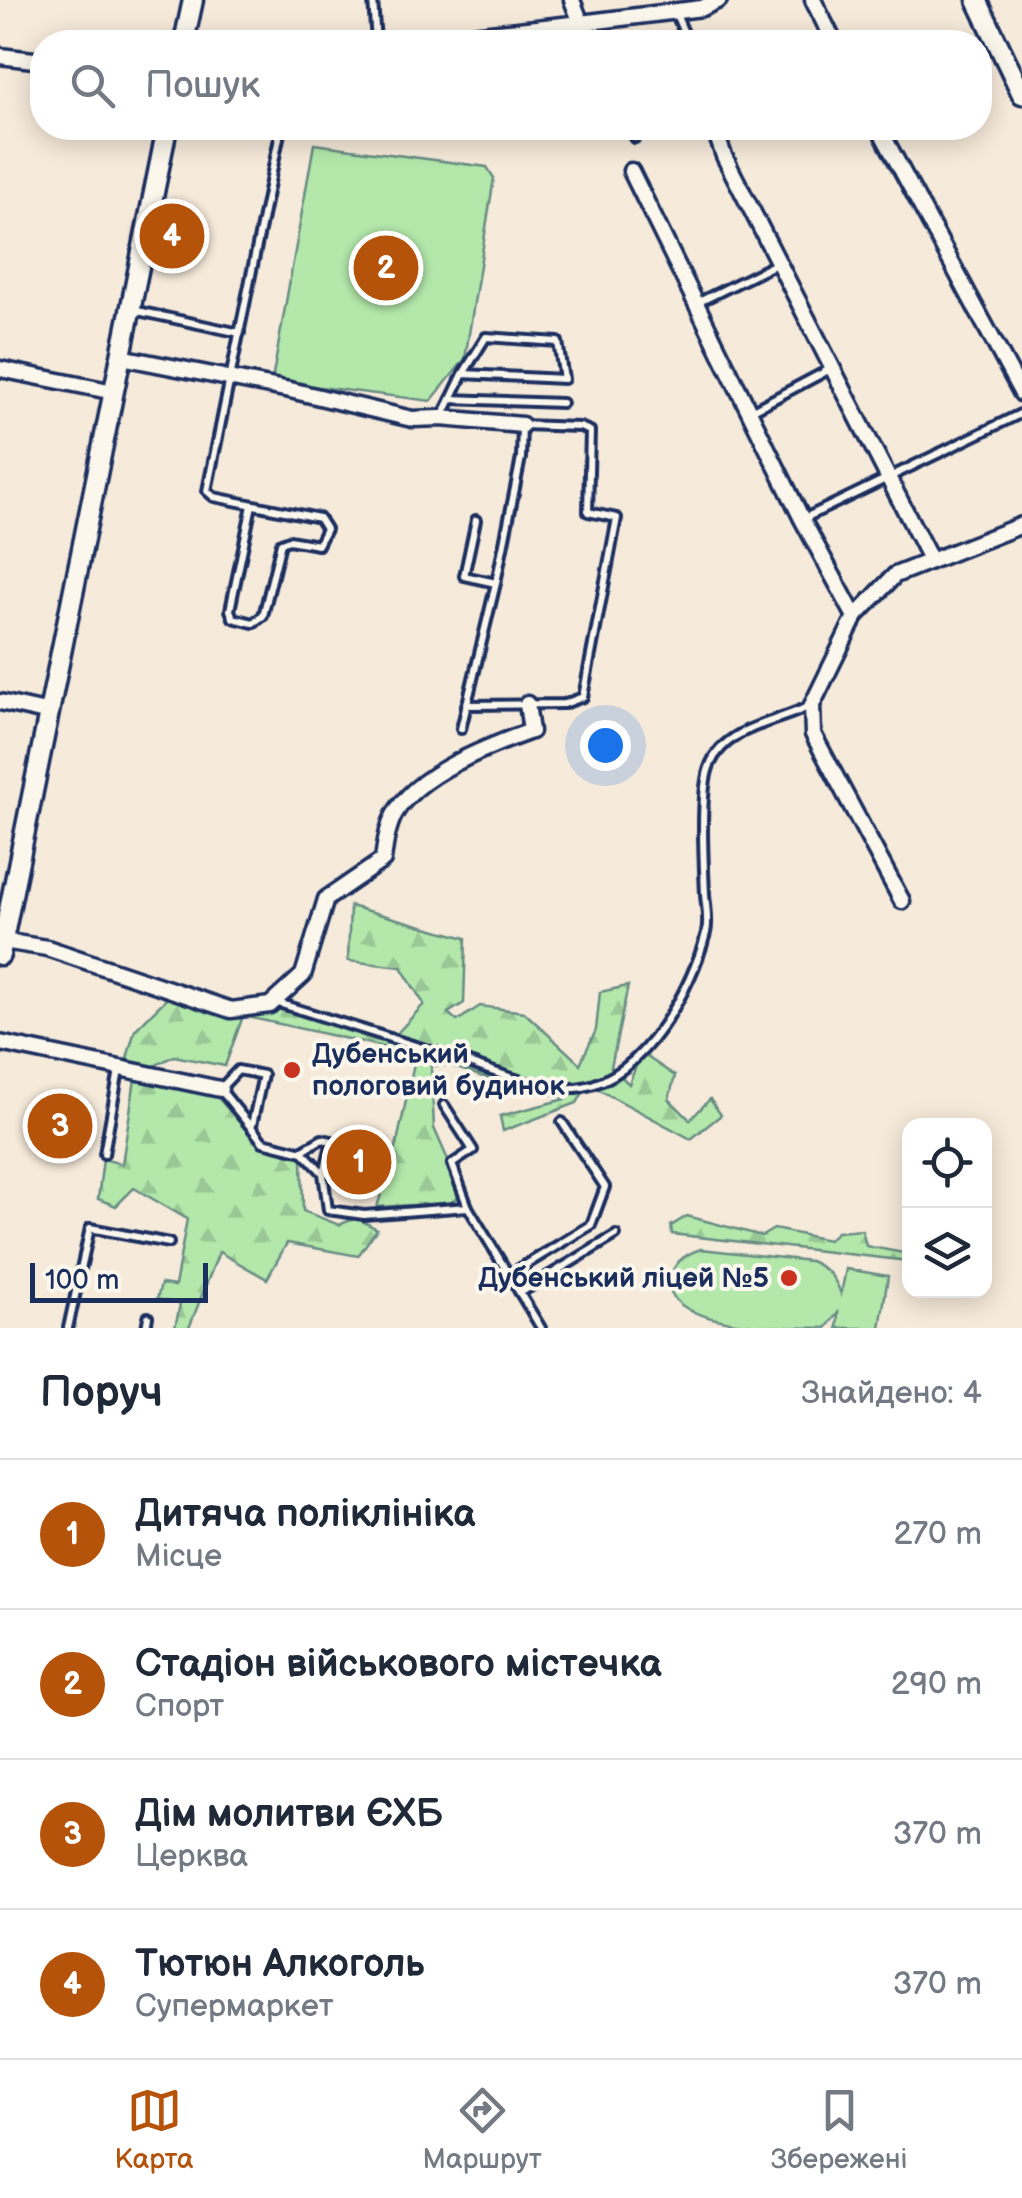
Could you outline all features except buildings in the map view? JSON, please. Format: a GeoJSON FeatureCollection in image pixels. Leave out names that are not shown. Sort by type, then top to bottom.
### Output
{"type":"FeatureCollection","features":[{"type":"Feature","properties":{"kind":"main road"},"geometry":{"type":"LineString","coordinates":[[187,30],[193,0]]}},
{"type":"Feature","properties":{"kind":"main road"},"geometry":{"type":"LineString","coordinates":[[977,0],[992,30]]}},
{"type":"Feature","properties":{"kind":"main road"},"geometry":{"type":"LineString","coordinates":[[992,31],[1021,90]]}},
{"type":"Feature","properties":{"kind":"main road"},"geometry":{"type":"LineString","coordinates":[[2,948],[165,140]]}},
{"type":"Feature","properties":{"kind":"street"},"geometry":{"type":"LineString","coordinates":[[572,0],[581,23]]}},
{"type":"Feature","properties":{"kind":"street"},"geometry":{"type":"LineString","coordinates":[[527,30],[702,8],[719,0]]}},
{"type":"Feature","properties":{"kind":"street"},"geometry":{"type":"LineString","coordinates":[[813,0],[828,30]]}},
{"type":"Feature","properties":{"kind":"street"},"geometry":{"type":"LineString","coordinates":[[0,56],[30,60]]}},
{"type":"Feature","properties":{"kind":"street"},"geometry":{"type":"LineString","coordinates":[[718,140],[930,561]]}},
{"type":"Feature","properties":{"kind":"street"},"geometry":{"type":"LineString","coordinates":[[886,140],[1022,394]]}},
{"type":"Feature","properties":{"kind":"street"},"geometry":{"type":"LineString","coordinates":[[630,171],[802,519],[855,617]]}},
{"type":"Feature","properties":{"kind":"street"},"geometry":{"type":"LineString","coordinates":[[121,358],[412,418],[522,424]]}},
{"type":"Feature","properties":{"kind":"street"},"geometry":{"type":"LineString","coordinates":[[0,369],[114,392]]}},
{"type":"Feature","properties":{"kind":"street"},"geometry":{"type":"LineString","coordinates":[[902,901],[812,734],[812,704],[855,617],[895,575],[1022,525]]}},
{"type":"Feature","properties":{"kind":"street"},"geometry":{"type":"LineString","coordinates":[[0,702],[50,713]]}},
{"type":"Feature","properties":{"kind":"street"},"geometry":{"type":"LineString","coordinates":[[2,948],[46,948],[230,1010],[270,1005],[303,975],[326,899],[383,860],[394,816],[407,798],[482,748],[531,731],[527,704]]}},
{"type":"Feature","properties":{"kind":"street"},"geometry":{"type":"LineString","coordinates":[[0,1043],[220,1089]]}},
{"type":"Feature","properties":{"kind":"lane"},"geometry":{"type":"LineString","coordinates":[[373,0],[375,30]]}},
{"type":"Feature","properties":{"kind":"lane"},"geometry":{"type":"LineString","coordinates":[[674,11],[683,30]]}},
{"type":"Feature","properties":{"kind":"lane"},"geometry":{"type":"LineString","coordinates":[[581,23],[585,30]]}},
{"type":"Feature","properties":{"kind":"lane"},"geometry":{"type":"LineString","coordinates":[[252,505],[230,610],[233,618],[253,623],[263,616],[281,543],[289,540],[318,545],[324,539],[326,524],[319,518],[214,497],[207,491],[279,140]]}},
{"type":"Feature","properties":{"kind":"lane"},"geometry":{"type":"LineString","coordinates":[[696,304],[778,263]]}},
{"type":"Feature","properties":{"kind":"lane"},"geometry":{"type":"LineString","coordinates":[[131,309],[240,333]]}},
{"type":"Feature","properties":{"kind":"lane"},"geometry":{"type":"LineString","coordinates":[[441,418],[464,374],[486,337],[558,342],[564,379],[464,374]]}},
{"type":"Feature","properties":{"kind":"lane"},"geometry":{"type":"LineString","coordinates":[[750,412],[834,367]]}},
{"type":"Feature","properties":{"kind":"lane"},"geometry":{"type":"LineString","coordinates":[[451,399],[562,403]]}},
{"type":"Feature","properties":{"kind":"lane"},"geometry":{"type":"LineString","coordinates":[[802,519],[1022,413]]}},
{"type":"Feature","properties":{"kind":"lane"},"geometry":{"type":"LineString","coordinates":[[461,729],[466,704],[496,583],[521,458],[522,424],[590,431],[588,512],[616,518],[583,697],[564,704],[466,704]]}},
{"type":"Feature","properties":{"kind":"lane"},"geometry":{"type":"LineString","coordinates":[[476,520],[464,576],[496,583]]}},
{"type":"Feature","properties":{"kind":"lane"},"geometry":{"type":"LineString","coordinates":[[274,1001],[534,1083],[584,1087],[609,1076],[632,1063],[664,1029],[707,930],[704,870],[710,765],[727,744],[761,722],[792,715],[812,704]]}},
{"type":"Feature","properties":{"kind":"lane"},"geometry":{"type":"LineString","coordinates":[[104,1154],[119,1070]]}},
{"type":"Feature","properties":{"kind":"lane"},"geometry":{"type":"LineString","coordinates":[[252,1125],[263,1076],[238,1070],[220,1089],[263,1142],[300,1152],[324,1176]]}},
{"type":"Feature","properties":{"kind":"lane"},"geometry":{"type":"LineString","coordinates":[[444,1106],[473,1150],[452,1164],[468,1207],[541,1328]]}},
{"type":"Feature","properties":{"kind":"lane"},"geometry":{"type":"LineString","coordinates":[[509,1275],[590,1225],[606,1188],[562,1122]]}},
{"type":"Feature","properties":{"kind":"lane"},"geometry":{"type":"LineString","coordinates":[[300,1152],[322,1139],[332,1141],[324,1176],[328,1210],[364,1214],[468,1207]]}},
{"type":"Feature","properties":{"kind":"lane"},"geometry":{"type":"LineString","coordinates":[[68,1328],[90,1228],[169,1243]]}},
{"type":"Feature","properties":{"kind":"lane"},"geometry":{"type":"LineString","coordinates":[[520,1293],[616,1235]]}},
{"type":"Feature","properties":{"kind":"lane"},"geometry":{"type":"LineString","coordinates":[[146,1328],[148,1317]]}},
{"type":"Feature","properties":{"kind":"green space"},"geometry":{"type":"Polygon","coordinates":[[[314,144],[487,167],[494,178],[465,359],[431,401],[272,381],[314,144]]]}},
{"type":"Feature","properties":{"kind":"green space"},"geometry":{"type":"Polygon","coordinates":[[[350,906],[466,938],[464,1003],[448,1013],[457,1021],[480,1006],[524,1012],[580,1064],[596,1030],[600,992],[628,986],[611,1067],[629,1084],[641,1053],[675,1076],[669,1099],[690,1120],[710,1099],[721,1115],[691,1139],[588,1084],[577,1103],[503,1131],[500,1116],[569,1098],[505,1085],[449,1065],[431,1066],[434,1128],[463,1194],[450,1203],[377,1207],[396,1147],[416,1054],[243,1016],[225,1066],[174,1056],[152,1067],[126,1062],[135,1030],[168,997],[230,1014],[282,1008],[390,1041],[424,1004],[401,967],[348,961],[350,906]]]}},
{"type":"Feature","properties":{"kind":"green space"},"geometry":{"type":"Polygon","coordinates":[[[135,1079],[214,1093],[257,1143],[302,1154],[303,1211],[339,1225],[356,1218],[377,1229],[358,1256],[287,1243],[267,1279],[219,1252],[189,1328],[175,1328],[180,1304],[157,1299],[161,1284],[175,1286],[187,1219],[134,1188],[116,1206],[98,1199],[103,1159],[122,1164],[135,1079]]]}},
{"type":"Feature","properties":{"kind":"green space"},"geometry":{"type":"Polygon","coordinates":[[[687,1216],[762,1236],[774,1229],[828,1240],[837,1232],[862,1230],[866,1246],[902,1253],[902,1260],[672,1234],[671,1226],[687,1216]]]}},
{"type":"Feature","properties":{"kind":"green space","name":"Дубенський ліцей №5"},"geometry":{"type":"Polygon","coordinates":[[[701,1249],[810,1261],[830,1274],[841,1294],[846,1269],[888,1276],[880,1328],[837,1328],[838,1313],[826,1328],[758,1326],[706,1317],[673,1297],[670,1281],[680,1260],[701,1249]]]}},
{"type":"Feature","properties":{"kind":"place","name":"Тютюн Алкоголь"},"geometry":{"type":"Point","coordinates":[172,236]}},
{"type":"Feature","properties":{"kind":"place","name":"Стадіон військового містечка"},"geometry":{"type":"Point","coordinates":[386,268]}},
{"type":"Feature","properties":{"kind":"place","name":"Дубенський пологовий будинок"},"geometry":{"type":"Point","coordinates":[292,1070]}},
{"type":"Feature","properties":{"kind":"place","name":"Дім молитви ЄХБ"},"geometry":{"type":"Point","coordinates":[60,1126]}},
{"type":"Feature","properties":{"kind":"place","name":"Дитяча поліклініка"},"geometry":{"type":"Point","coordinates":[359,1162]}},
{"type":"Feature","properties":{"kind":"place","name":"Дубенський ліцей №5"},"geometry":{"type":"Point","coordinates":[789,1278]}}]}
